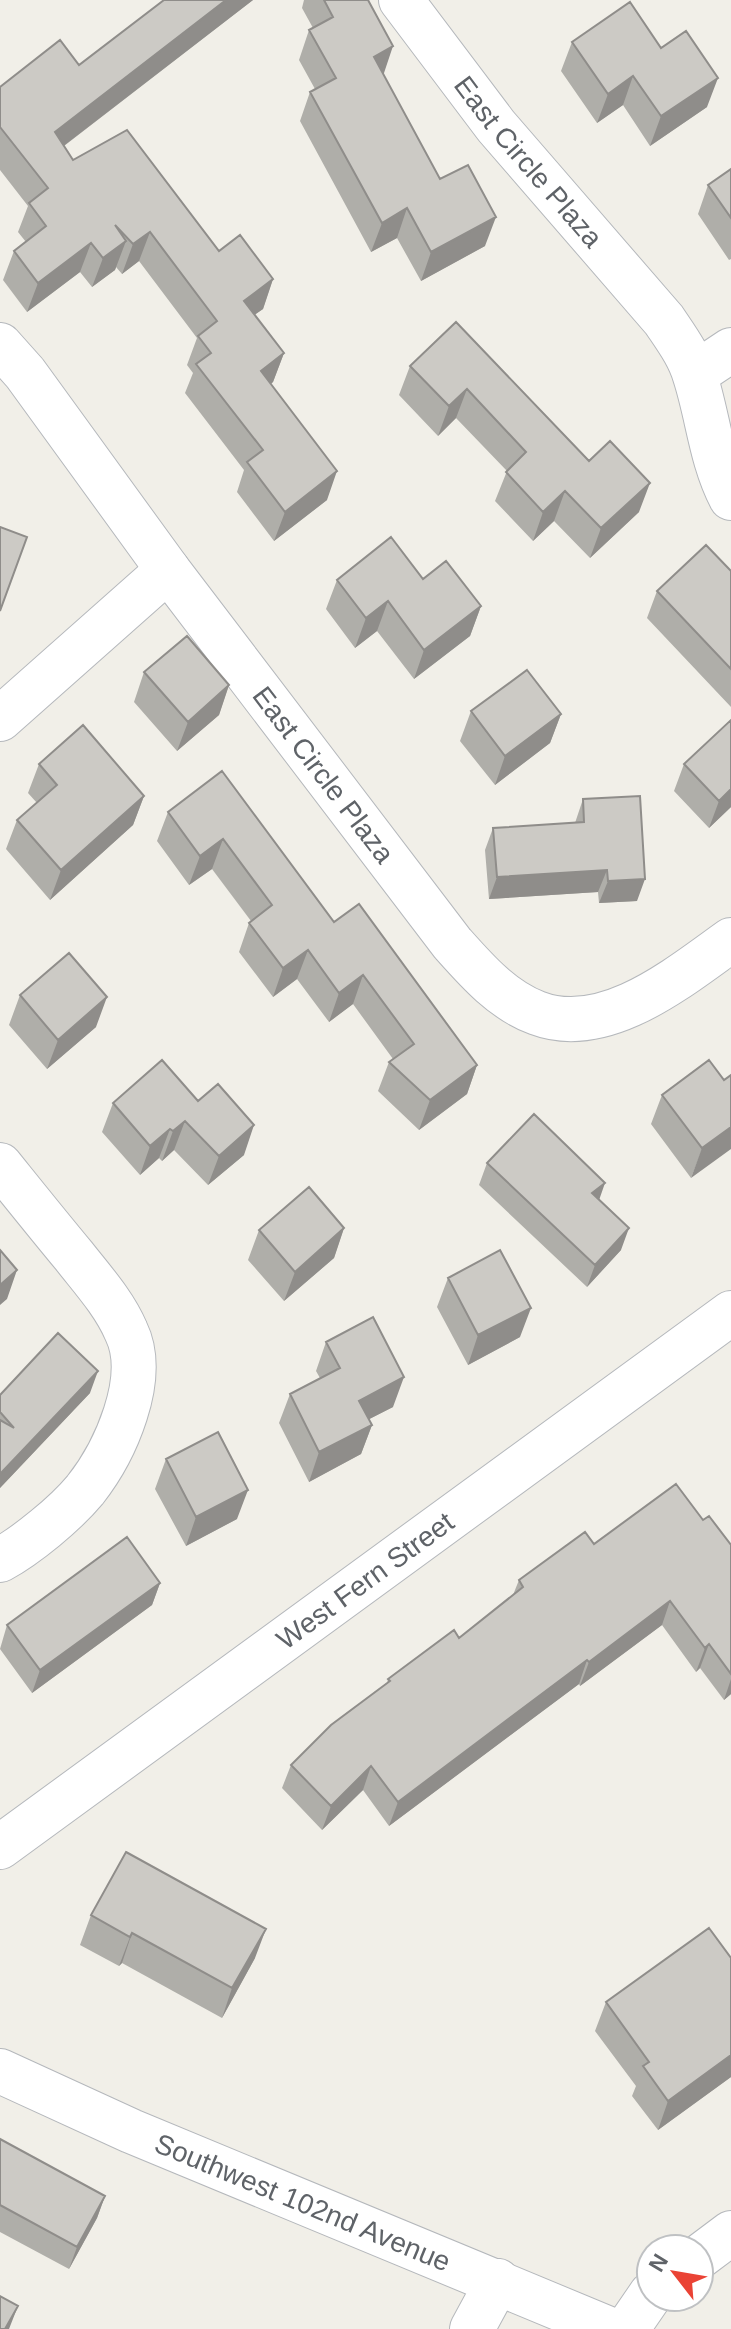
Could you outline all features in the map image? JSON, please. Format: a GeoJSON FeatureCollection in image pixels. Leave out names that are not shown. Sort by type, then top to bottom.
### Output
{"type":"FeatureCollection","features":[{"type":"Feature","properties":{"kind":"street","name":"East Circle Plaza"},"geometry":{"type":"LineString","coordinates":[[401,0],[496,126],[664,320],[683,347],[695,374],[715,454],[731,498]]}},
{"type":"Feature","properties":{"kind":"street","name":"East Circle Plaza"},"geometry":{"type":"LineString","coordinates":[[0,345],[25,373],[168,570],[452,943],[494,986],[516,1002],[550,1017],[590,1018],[647,998],[731,940]]}},
{"type":"Feature","properties":{"kind":"street"},"geometry":{"type":"LineString","coordinates":[[695,374],[731,350]]}},
{"type":"Feature","properties":{"kind":"street"},"geometry":{"type":"LineString","coordinates":[[0,719],[168,570]]}},
{"type":"Feature","properties":{"kind":"street"},"geometry":{"type":"LineString","coordinates":[[0,1165],[107,1300],[127,1332],[134,1353],[126,1415],[98,1470],[84,1491],[60,1514],[0,1560]]}},
{"type":"Feature","properties":{"kind":"street","name":"West Fern Street"},"geometry":{"type":"LineString","coordinates":[[0,1847],[731,1313]]}},
{"type":"Feature","properties":{"kind":"street","name":"Southwest 102nd Avenue"},"geometry":{"type":"LineString","coordinates":[[0,2071],[131,2131],[609,2329]]}},
{"type":"Feature","properties":{"kind":"street"},"geometry":{"type":"LineString","coordinates":[[472,2329],[498,2281]]}},
{"type":"Feature","properties":{"kind":"building"},"geometry":{"type":"Polygon","coordinates":[[[164,0],[226,0],[55,132],[73,160],[127,130],[219,251],[240,235],[273,279],[244,301],[284,353],[261,371],[337,471],[285,512],[247,462],[263,450],[196,364],[211,353],[198,336],[217,321],[150,232],[133,244],[115,225],[126,241],[103,258],[91,243],[38,283],[14,251],[46,226],[29,203],[48,188],[0,127],[0,87],[60,40],[79,65],[164,0]]]}},
{"type":"Feature","properties":{"kind":"building"},"geometry":{"type":"Polygon","coordinates":[[[324,0],[368,0],[393,46],[374,57],[440,179],[468,165],[496,217],[431,252],[407,208],[382,223],[310,92],[336,78],[309,30],[333,17],[324,0]]]}},
{"type":"Feature","properties":{"kind":"building"},"geometry":{"type":"Polygon","coordinates":[[[630,2],[661,48],[686,31],[718,78],[661,116],[633,76],[608,94],[572,42],[630,2]]]}},
{"type":"Feature","properties":{"kind":"building"},"geometry":{"type":"Polygon","coordinates":[[[731,169],[731,218],[708,185],[731,169]]]}},
{"type":"Feature","properties":{"kind":"building"},"geometry":{"type":"Polygon","coordinates":[[[456,322],[589,461],[610,441],[650,483],[601,528],[565,491],[543,512],[506,472],[526,452],[467,389],[449,406],[410,366],[456,322]]]}},
{"type":"Feature","properties":{"kind":"building"},"geometry":{"type":"Polygon","coordinates":[[[0,527],[27,537],[0,611],[0,527]]]}},
{"type":"Feature","properties":{"kind":"building"},"geometry":{"type":"Polygon","coordinates":[[[391,537],[423,579],[446,561],[481,606],[424,650],[388,601],[366,618],[337,580],[391,537]]]}},
{"type":"Feature","properties":{"kind":"building"},"geometry":{"type":"Polygon","coordinates":[[[706,545],[731,571],[731,669],[657,591],[706,545]]]}},
{"type":"Feature","properties":{"kind":"building"},"geometry":{"type":"Polygon","coordinates":[[[187,636],[229,685],[188,722],[144,672],[187,636]]]}},
{"type":"Feature","properties":{"kind":"building"},"geometry":{"type":"Polygon","coordinates":[[[527,670],[561,714],[505,756],[471,711],[527,670]]]}},
{"type":"Feature","properties":{"kind":"building"},"geometry":{"type":"Polygon","coordinates":[[[731,720],[731,789],[719,801],[684,764],[731,720]]]}},
{"type":"Feature","properties":{"kind":"building"},"geometry":{"type":"Polygon","coordinates":[[[83,725],[144,796],[61,870],[17,820],[57,785],[39,764],[83,725]]]}},
{"type":"Feature","properties":{"kind":"building"},"geometry":{"type":"Polygon","coordinates":[[[222,771],[334,922],[359,904],[477,1065],[430,1100],[389,1062],[414,1044],[363,975],[339,993],[308,950],[283,968],[249,923],[272,905],[223,839],[200,856],[168,812],[222,771]]]}},
{"type":"Feature","properties":{"kind":"building"},"geometry":{"type":"Polygon","coordinates":[[[640,796],[645,879],[608,881],[607,870],[497,877],[493,828],[584,822],[583,799],[640,796]]]}},
{"type":"Feature","properties":{"kind":"building"},"geometry":{"type":"Polygon","coordinates":[[[69,953],[107,997],[58,1040],[20,995],[69,953]]]}},
{"type":"Feature","properties":{"kind":"building"},"geometry":{"type":"Polygon","coordinates":[[[162,1060],[198,1101],[218,1084],[254,1125],[219,1156],[185,1121],[150,1146],[113,1103],[162,1060]]]}},
{"type":"Feature","properties":{"kind":"building"},"geometry":{"type":"Polygon","coordinates":[[[709,1060],[724,1080],[731,1075],[731,1127],[702,1148],[662,1095],[709,1060]]]}},
{"type":"Feature","properties":{"kind":"building"},"geometry":{"type":"Polygon","coordinates":[[[534,1114],[605,1183],[592,1193],[629,1228],[595,1265],[487,1163],[534,1114]]]}},
{"type":"Feature","properties":{"kind":"building"},"geometry":{"type":"Polygon","coordinates":[[[309,1187],[344,1228],[295,1272],[259,1230],[309,1187]]]}},
{"type":"Feature","properties":{"kind":"building"},"geometry":{"type":"Polygon","coordinates":[[[0,1250],[17,1270],[0,1285],[0,1250]]]}},
{"type":"Feature","properties":{"kind":"building"},"geometry":{"type":"Polygon","coordinates":[[[500,1250],[531,1308],[478,1335],[448,1278],[500,1250]]]}},
{"type":"Feature","properties":{"kind":"building"},"geometry":{"type":"Polygon","coordinates":[[[373,1317],[404,1377],[359,1401],[372,1425],[319,1452],[290,1394],[340,1368],[326,1342],[373,1317]]]}},
{"type":"Feature","properties":{"kind":"building"},"geometry":{"type":"Polygon","coordinates":[[[58,1333],[98,1371],[0,1474],[0,1420],[14,1428],[0,1412],[0,1395],[58,1333]]]}},
{"type":"Feature","properties":{"kind":"building"},"geometry":{"type":"Polygon","coordinates":[[[218,1432],[248,1490],[196,1517],[166,1459],[218,1432]]]}},
{"type":"Feature","properties":{"kind":"building"},"geometry":{"type":"Polygon","coordinates":[[[676,1484],[703,1520],[709,1516],[731,1545],[731,1674],[709,1644],[705,1648],[670,1601],[398,1802],[371,1766],[331,1806],[291,1765],[331,1725],[390,1681],[388,1679],[454,1630],[459,1638],[523,1587],[519,1580],[585,1532],[594,1544],[676,1484]]]}},
{"type":"Feature","properties":{"kind":"building"},"geometry":{"type":"Polygon","coordinates":[[[127,1537],[160,1583],[40,1670],[7,1625],[127,1537]]]}},
{"type":"Feature","properties":{"kind":"building"},"geometry":{"type":"Polygon","coordinates":[[[126,1852],[266,1929],[232,1988],[132,1933],[130,1937],[91,1915],[126,1852]]]}},
{"type":"Feature","properties":{"kind":"building"},"geometry":{"type":"Polygon","coordinates":[[[709,1928],[731,1958],[731,2055],[668,2101],[643,2066],[649,2062],[606,2002],[709,1928]]]}},
{"type":"Feature","properties":{"kind":"building"},"geometry":{"type":"Polygon","coordinates":[[[0,2139],[105,2196],[77,2247],[0,2205],[0,2139]]]}},
{"type":"Feature","properties":{"kind":"building"},"geometry":{"type":"Polygon","coordinates":[[[0,2296],[18,2306],[5,2329],[0,2329],[0,2296]]]}}]}
